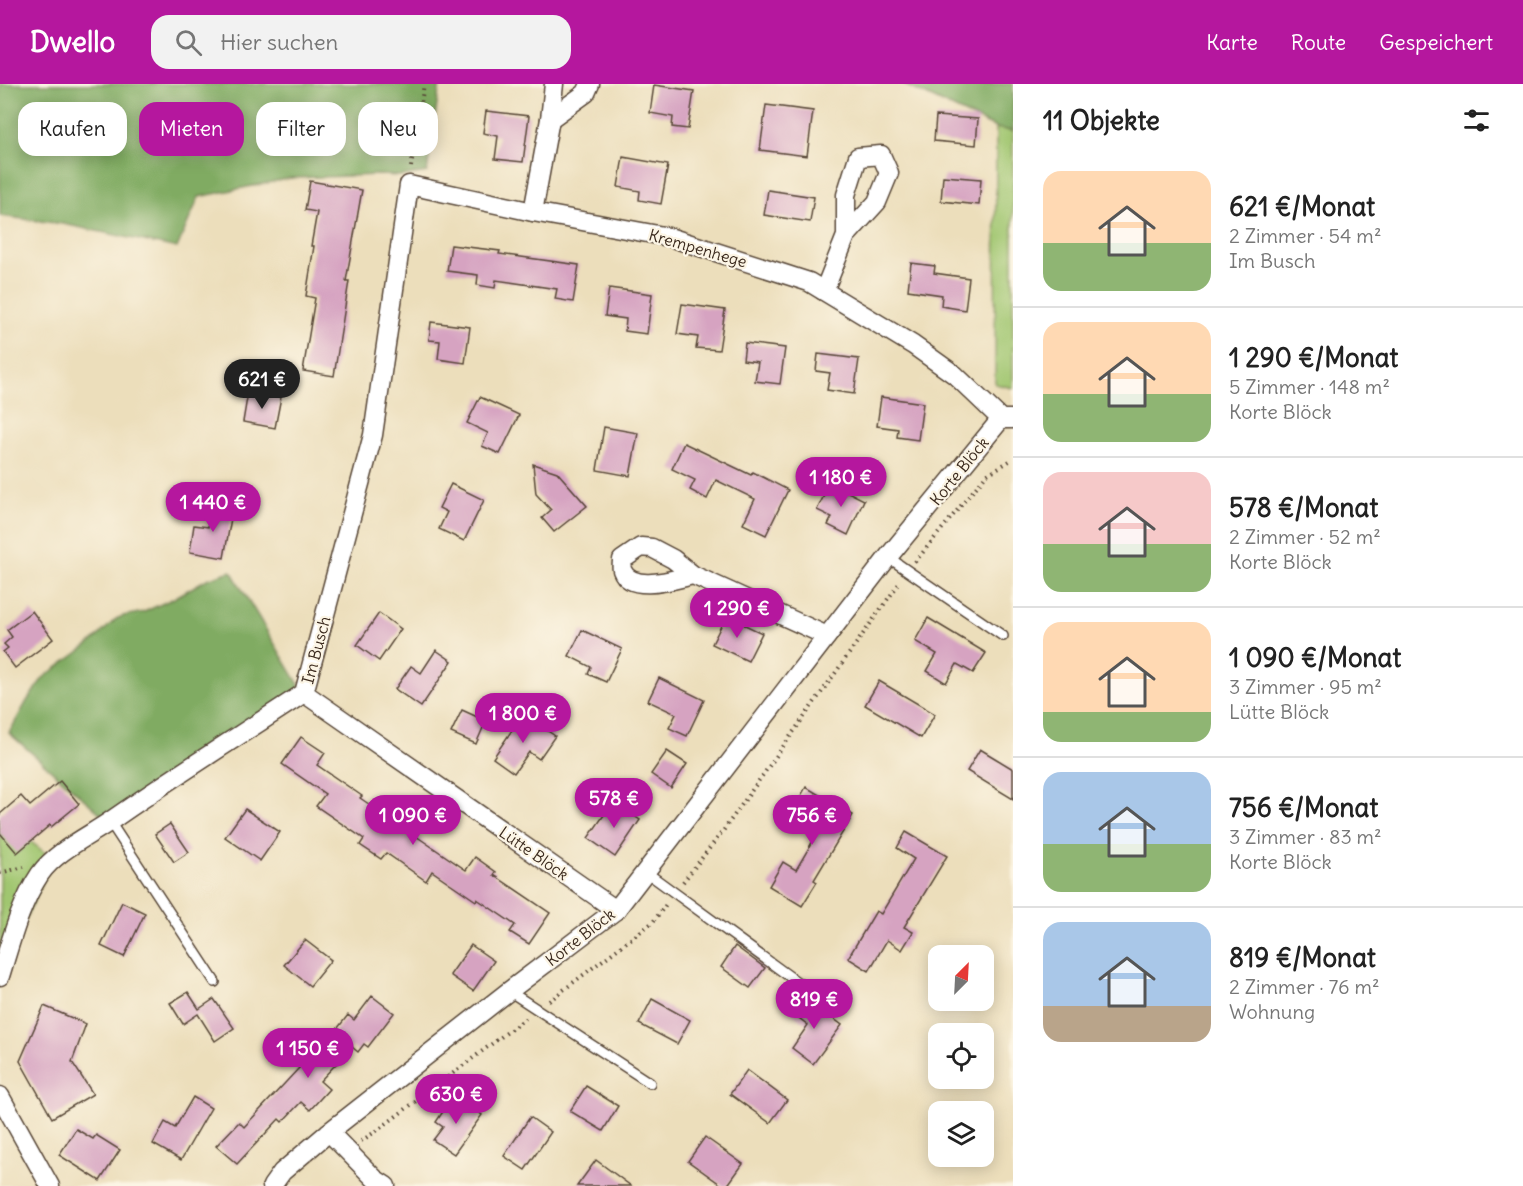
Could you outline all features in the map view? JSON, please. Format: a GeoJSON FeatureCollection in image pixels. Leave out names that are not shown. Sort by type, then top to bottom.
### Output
{"type":"FeatureCollection","features":[{"type":"Feature","properties":{"kind":"street"},"geometry":{"type":"LineString","coordinates":[[532,212],[550,119],[554,84]]}},
{"type":"Feature","properties":{"kind":"street"},"geometry":{"type":"LineString","coordinates":[[550,119],[586,93],[590,84]]}},
{"type":"Feature","properties":{"kind":"street","name":"Krempenhege"},"geometry":{"type":"LineString","coordinates":[[409,185],[532,212],[669,237],[809,282],[913,345],[955,375],[1007,419]]}},
{"type":"Feature","properties":{"kind":"street","name":"Im Busch"},"geometry":{"type":"LineString","coordinates":[[0,976],[18,918],[41,872],[53,859],[304,693],[373,435],[409,185]]}},
{"type":"Feature","properties":{"kind":"street"},"geometry":{"type":"LineString","coordinates":[[824,291],[846,236]]}},
{"type":"Feature","properties":{"kind":"street","name":"Korte Blöck"},"geometry":{"type":"LineString","coordinates":[[272,1186],[282,1172],[328,1132],[616,910],[888,556],[1007,419]]}},
{"type":"Feature","properties":{"kind":"street"},"geometry":{"type":"LineString","coordinates":[[693,575],[827,636]]}},
{"type":"Feature","properties":{"kind":"street","name":"Lütte Blöck"},"geometry":{"type":"LineString","coordinates":[[304,693],[616,910]]}},
{"type":"Feature","properties":{"kind":"street"},"geometry":{"type":"LineString","coordinates":[[0,1096],[46,1178]]}},
{"type":"Feature","properties":{"kind":"street"},"geometry":{"type":"LineString","coordinates":[[328,1132],[375,1179],[386,1186]]}},
{"type":"Feature","properties":{"kind":"lane"},"geometry":{"type":"LineString","coordinates":[[888,556],[908,572],[1004,636]]}},
{"type":"Feature","properties":{"kind":"lane"},"geometry":{"type":"LineString","coordinates":[[110,822],[215,982]]}},
{"type":"Feature","properties":{"kind":"lane"},"geometry":{"type":"LineString","coordinates":[[646,872],[804,987]]}},
{"type":"Feature","properties":{"kind":"lane"},"geometry":{"type":"LineString","coordinates":[[509,991],[650,1083]]}},
{"type":"Feature","properties":{"kind":"path"},"geometry":{"type":"LineString","coordinates":[[409,185],[424,84]]}},
{"type":"Feature","properties":{"kind":"green space"},"geometry":{"type":"Polygon","coordinates":[[[0,84],[440,84],[437,102],[358,102],[358,156],[429,156],[427,172],[401,176],[291,178],[199,197],[177,248],[63,224],[0,216],[0,84]]]}},
{"type":"Feature","properties":{"kind":"green space"},"geometry":{"type":"Polygon","coordinates":[[[903,84],[1013,84],[1013,388],[995,384],[996,128],[903,84]]]}},
{"type":"Feature","properties":{"kind":"green space"},"geometry":{"type":"Polygon","coordinates":[[[903,84],[1013,84],[1013,131],[996,128],[903,84]]]}},
{"type":"Feature","properties":{"kind":"green space"},"geometry":{"type":"Polygon","coordinates":[[[231,571],[304,693],[110,822],[9,733],[43,678],[91,643],[116,619],[144,612],[207,579],[231,571]]]}},
{"type":"Feature","properties":{"kind":"green space"},"geometry":{"type":"Polygon","coordinates":[[[0,818],[53,859],[0,976],[0,818]]]}},
{"type":"Feature","properties":{"kind":"building"},"geometry":{"type":"Polygon","coordinates":[[[654,85],[694,91],[688,129],[672,127],[673,117],[650,113],[654,85]]]}},
{"type":"Feature","properties":{"kind":"building"},"geometry":{"type":"Polygon","coordinates":[[[766,105],[813,111],[807,156],[760,150],[766,105]]]}},
{"type":"Feature","properties":{"kind":"building"},"geometry":{"type":"Polygon","coordinates":[[[486,111],[529,116],[523,162],[495,159],[498,136],[483,133],[486,111]]]}},
{"type":"Feature","properties":{"kind":"building"},"geometry":{"type":"Polygon","coordinates":[[[936,116],[978,119],[976,145],[934,141],[936,116]]]}},
{"type":"Feature","properties":{"kind":"building"},"geometry":{"type":"Polygon","coordinates":[[[623,157],[668,165],[661,204],[639,200],[640,191],[618,187],[623,157]]]}},
{"type":"Feature","properties":{"kind":"building"},"geometry":{"type":"Polygon","coordinates":[[[943,176],[981,179],[979,205],[941,201],[943,176]]]}},
{"type":"Feature","properties":{"kind":"building"},"geometry":{"type":"Polygon","coordinates":[[[310,181],[362,190],[346,281],[349,281],[334,376],[303,371],[315,298],[306,296],[317,212],[305,210],[310,181]]]}},
{"type":"Feature","properties":{"kind":"building"},"geometry":{"type":"Polygon","coordinates":[[[768,190],[814,197],[810,222],[764,215],[768,190]]]}},
{"type":"Feature","properties":{"kind":"building"},"geometry":{"type":"Polygon","coordinates":[[[451,245],[579,265],[573,302],[555,299],[557,289],[496,280],[495,288],[477,285],[478,275],[447,271],[451,245]]]}},
{"type":"Feature","properties":{"kind":"building"},"geometry":{"type":"Polygon","coordinates":[[[911,263],[935,266],[934,273],[969,278],[965,310],[941,306],[942,295],[908,290],[911,263]]]}},
{"type":"Feature","properties":{"kind":"building"},"geometry":{"type":"Polygon","coordinates":[[[609,288],[652,294],[647,334],[625,331],[626,319],[605,316],[609,288]]]}},
{"type":"Feature","properties":{"kind":"building"},"geometry":{"type":"Polygon","coordinates":[[[682,304],[725,310],[719,350],[696,348],[698,337],[677,334],[682,304]]]}},
{"type":"Feature","properties":{"kind":"building"},"geometry":{"type":"Polygon","coordinates":[[[431,322],[470,327],[465,363],[438,359],[440,341],[429,340],[431,322]]]}},
{"type":"Feature","properties":{"kind":"building"},"geometry":{"type":"Polygon","coordinates":[[[745,343],[785,348],[780,384],[755,381],[758,362],[743,360],[745,343]]]}},
{"type":"Feature","properties":{"kind":"building"},"geometry":{"type":"Polygon","coordinates":[[[818,354],[859,359],[854,394],[827,390],[830,373],[816,371],[818,354]]]}},
{"type":"Feature","properties":{"kind":"building"},"geometry":{"type":"Polygon","coordinates":[[[248,392],[281,397],[275,428],[243,422],[248,392]]]}},
{"type":"Feature","properties":{"kind":"building"},"geometry":{"type":"Polygon","coordinates":[[[480,397],[519,415],[500,454],[482,446],[488,433],[467,423],[480,397]]]}},
{"type":"Feature","properties":{"kind":"building"},"geometry":{"type":"Polygon","coordinates":[[[881,397],[923,403],[918,440],[897,437],[898,429],[877,426],[881,397]]]}},
{"type":"Feature","properties":{"kind":"building"},"geometry":{"type":"Polygon","coordinates":[[[604,427],[638,433],[630,476],[597,470],[604,427]]]}},
{"type":"Feature","properties":{"kind":"building"},"geometry":{"type":"Polygon","coordinates":[[[684,443],[751,475],[753,472],[788,490],[766,535],[743,524],[755,499],[716,480],[707,499],[690,490],[695,480],[672,469],[684,443]]]}},
{"type":"Feature","properties":{"kind":"building"},"geometry":{"type":"Polygon","coordinates":[[[533,464],[557,472],[587,506],[554,532],[542,518],[551,510],[536,494],[533,464]]]}},
{"type":"Feature","properties":{"kind":"building"},"geometry":{"type":"Polygon","coordinates":[[[830,483],[864,500],[848,535],[828,525],[832,517],[817,510],[830,483]]]}},
{"type":"Feature","properties":{"kind":"building"},"geometry":{"type":"Polygon","coordinates":[[[451,484],[484,500],[464,541],[439,529],[447,512],[439,508],[451,484]]]}},
{"type":"Feature","properties":{"kind":"building"},"geometry":{"type":"Polygon","coordinates":[[[212,503],[233,507],[224,558],[190,552],[194,525],[208,527],[212,503]]]}},
{"type":"Feature","properties":{"kind":"building"},"geometry":{"type":"Polygon","coordinates":[[[32,611],[53,639],[15,668],[3,652],[8,648],[4,644],[12,637],[7,630],[32,611]]]}},
{"type":"Feature","properties":{"kind":"building"},"geometry":{"type":"Polygon","coordinates":[[[379,613],[401,629],[379,661],[357,645],[379,613]]]}},
{"type":"Feature","properties":{"kind":"building"},"geometry":{"type":"Polygon","coordinates":[[[726,616],[762,633],[748,661],[712,644],[726,616]]]}},
{"type":"Feature","properties":{"kind":"building"},"geometry":{"type":"Polygon","coordinates":[[[928,618],[986,653],[973,673],[957,664],[946,683],[927,671],[937,654],[915,641],[928,618]]]}},
{"type":"Feature","properties":{"kind":"building"},"geometry":{"type":"Polygon","coordinates":[[[582,630],[622,649],[606,682],[588,674],[591,667],[569,656],[582,630]]]}},
{"type":"Feature","properties":{"kind":"building"},"geometry":{"type":"Polygon","coordinates":[[[436,650],[452,661],[421,707],[395,689],[411,666],[421,673],[436,650]]]}},
{"type":"Feature","properties":{"kind":"building"},"geometry":{"type":"Polygon","coordinates":[[[659,678],[704,700],[687,736],[669,728],[676,714],[648,701],[659,678]]]}},
{"type":"Feature","properties":{"kind":"building"},"geometry":{"type":"Polygon","coordinates":[[[879,681],[935,714],[921,738],[865,705],[879,681]]]}},
{"type":"Feature","properties":{"kind":"building"},"geometry":{"type":"Polygon","coordinates":[[[462,710],[486,721],[476,744],[451,733],[462,710]]]}},
{"type":"Feature","properties":{"kind":"building"},"geometry":{"type":"Polygon","coordinates":[[[523,714],[555,736],[539,759],[529,752],[514,773],[493,758],[523,714]]]}},
{"type":"Feature","properties":{"kind":"building"},"geometry":{"type":"Polygon","coordinates":[[[301,737],[325,753],[317,765],[362,796],[360,798],[466,870],[475,857],[496,872],[494,875],[550,913],[529,944],[510,932],[515,925],[477,899],[476,901],[432,871],[426,881],[386,853],[381,859],[360,845],[364,839],[316,806],[325,794],[282,764],[301,737]]]}},
{"type":"Feature","properties":{"kind":"building"},"geometry":{"type":"Polygon","coordinates":[[[980,749],[1013,769],[1013,799],[967,771],[980,749]]]}},
{"type":"Feature","properties":{"kind":"building"},"geometry":{"type":"Polygon","coordinates":[[[667,751],[687,764],[671,788],[651,774],[667,751]]]}},
{"type":"Feature","properties":{"kind":"building"},"geometry":{"type":"Polygon","coordinates":[[[60,781],[79,804],[17,853],[0,833],[0,814],[21,796],[30,806],[60,781]]]}},
{"type":"Feature","properties":{"kind":"building"},"geometry":{"type":"Polygon","coordinates":[[[806,787],[853,815],[814,880],[817,882],[802,906],[769,886],[783,862],[796,870],[821,827],[793,810],[806,787]]]}},
{"type":"Feature","properties":{"kind":"building"},"geometry":{"type":"Polygon","coordinates":[[[613,802],[640,820],[615,857],[588,838],[613,802]]]}},
{"type":"Feature","properties":{"kind":"building"},"geometry":{"type":"Polygon","coordinates":[[[245,809],[280,832],[260,861],[225,837],[245,809]]]}},
{"type":"Feature","properties":{"kind":"building"},"geometry":{"type":"Polygon","coordinates":[[[170,824],[189,852],[174,862],[155,834],[170,824]]]}},
{"type":"Feature","properties":{"kind":"building"},"geometry":{"type":"Polygon","coordinates":[[[906,832],[947,856],[904,927],[913,932],[902,950],[887,940],[869,971],[848,958],[876,911],[881,914],[914,859],[897,848],[906,832]]]}},
{"type":"Feature","properties":{"kind":"building"},"geometry":{"type":"Polygon","coordinates":[[[122,902],[145,913],[124,957],[101,946],[122,902]]]}},
{"type":"Feature","properties":{"kind":"building"},"geometry":{"type":"Polygon","coordinates":[[[305,940],[331,960],[310,986],[284,965],[305,940]]]}},
{"type":"Feature","properties":{"kind":"building"},"geometry":{"type":"Polygon","coordinates":[[[471,945],[494,961],[473,991],[450,975],[471,945]]]}},
{"type":"Feature","properties":{"kind":"building"},"geometry":{"type":"Polygon","coordinates":[[[735,946],[765,968],[750,988],[721,967],[735,946]]]}},
{"type":"Feature","properties":{"kind":"building"},"geometry":{"type":"Polygon","coordinates":[[[188,992],[199,1009],[214,999],[234,1028],[215,1041],[198,1014],[183,1024],[170,1003],[188,992]]]}},
{"type":"Feature","properties":{"kind":"building"},"geometry":{"type":"Polygon","coordinates":[[[372,996],[394,1013],[368,1047],[364,1044],[358,1052],[352,1047],[320,1081],[329,1089],[310,1110],[301,1102],[282,1122],[279,1119],[237,1164],[216,1146],[239,1122],[244,1127],[312,1054],[315,1057],[348,1015],[354,1020],[372,996]]]}},
{"type":"Feature","properties":{"kind":"building"},"geometry":{"type":"Polygon","coordinates":[[[803,996],[842,1025],[813,1064],[792,1048],[808,1025],[791,1012],[803,996]]]}},
{"type":"Feature","properties":{"kind":"building"},"geometry":{"type":"Polygon","coordinates":[[[652,999],[690,1020],[677,1044],[639,1024],[652,999]]]}},
{"type":"Feature","properties":{"kind":"building"},"geometry":{"type":"Polygon","coordinates":[[[44,1006],[86,1024],[72,1062],[93,1094],[52,1118],[20,1061],[44,1006]]]}},
{"type":"Feature","properties":{"kind":"building"},"geometry":{"type":"Polygon","coordinates":[[[747,1070],[787,1100],[770,1123],[730,1094],[747,1070]]]}},
{"type":"Feature","properties":{"kind":"building"},"geometry":{"type":"Polygon","coordinates":[[[586,1086],[618,1106],[603,1131],[570,1111],[586,1086]]]}},
{"type":"Feature","properties":{"kind":"building"},"geometry":{"type":"Polygon","coordinates":[[[459,1096],[482,1115],[454,1154],[433,1140],[443,1127],[436,1122],[448,1104],[452,1106],[459,1096]]]}},
{"type":"Feature","properties":{"kind":"building"},"geometry":{"type":"Polygon","coordinates":[[[193,1097],[211,1108],[181,1160],[153,1144],[165,1122],[175,1128],[193,1097]]]}},
{"type":"Feature","properties":{"kind":"building"},"geometry":{"type":"Polygon","coordinates":[[[530,1117],[551,1132],[525,1170],[504,1156],[530,1117]]]}},
{"type":"Feature","properties":{"kind":"building"},"geometry":{"type":"Polygon","coordinates":[[[76,1129],[93,1139],[96,1135],[120,1150],[100,1181],[59,1155],[76,1129]]]}},
{"type":"Feature","properties":{"kind":"building"},"geometry":{"type":"Polygon","coordinates":[[[705,1137],[743,1164],[727,1186],[723,1186],[688,1161],[705,1137]]]}},
{"type":"Feature","properties":{"kind":"building"},"geometry":{"type":"Polygon","coordinates":[[[596,1160],[631,1186],[577,1186],[596,1160]]]}}]}
